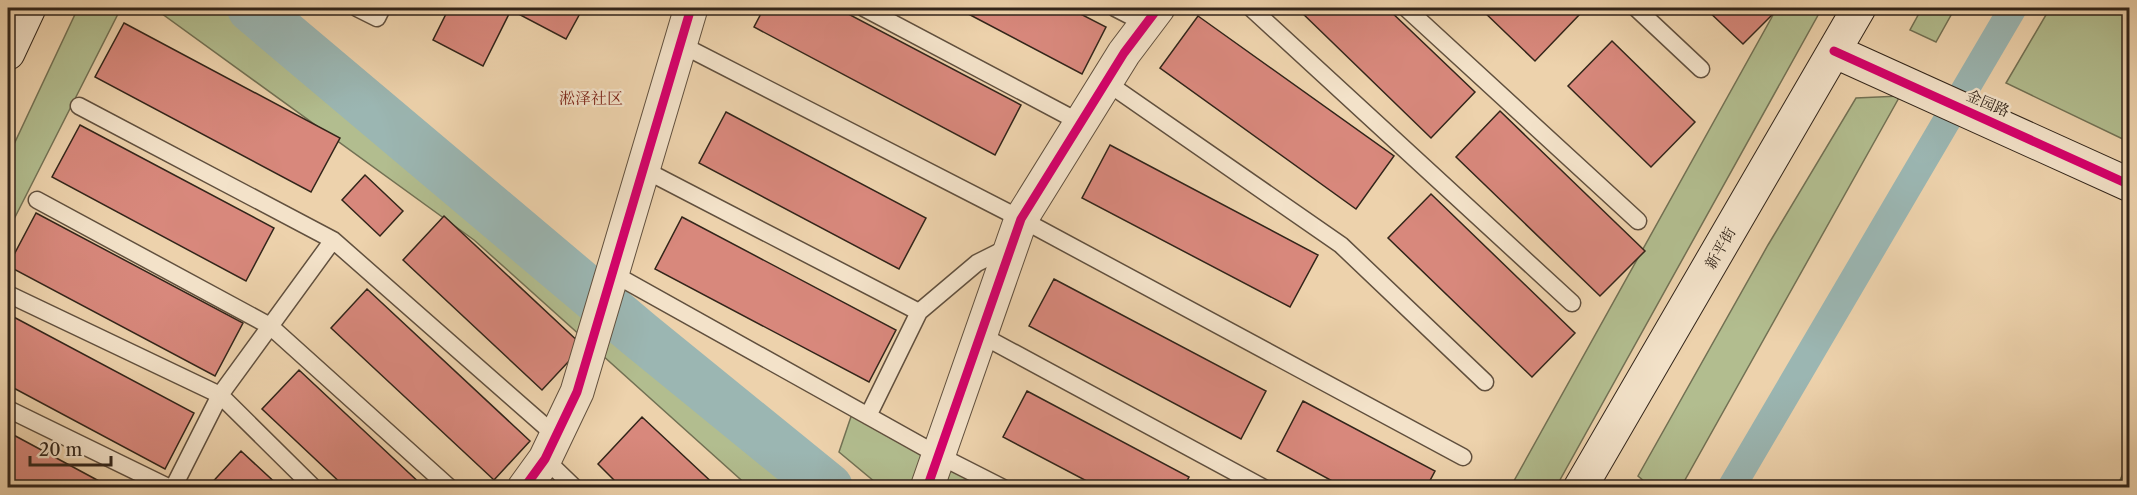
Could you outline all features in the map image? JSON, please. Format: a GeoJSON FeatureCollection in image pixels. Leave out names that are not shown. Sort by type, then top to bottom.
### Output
{"type":"FeatureCollection","features":[{"type":"Feature","properties":{"kind":"street"},"geometry":{"type":"LineString","coordinates":[[8,53],[29,8]]}},
{"type":"Feature","properties":{"kind":"street"},"geometry":{"type":"LineString","coordinates":[[524,488],[550,447],[577,392],[691,8]]}},
{"type":"Feature","properties":{"kind":"street","name":"新平街"},"geometry":{"type":"LineString","coordinates":[[1580,488],[1859,8]]}},
{"type":"Feature","properties":{"kind":"street"},"geometry":{"type":"LineString","coordinates":[[927,488],[1017,232],[1106,82],[1152,16]]}},
{"type":"Feature","properties":{"kind":"street","name":"金园路"},"geometry":{"type":"LineString","coordinates":[[1834,51],[2130,184]]}},
{"type":"Feature","properties":{"kind":"lane"},"geometry":{"type":"LineString","coordinates":[[357,8],[377,18],[382,8]]}},
{"type":"Feature","properties":{"kind":"lane"},"geometry":{"type":"LineString","coordinates":[[864,8],[1081,123]]}},
{"type":"Feature","properties":{"kind":"lane"},"geometry":{"type":"LineString","coordinates":[[1115,8],[1152,16]]}},
{"type":"Feature","properties":{"kind":"lane"},"geometry":{"type":"LineString","coordinates":[[1251,8],[1572,303]]}},
{"type":"Feature","properties":{"kind":"lane"},"geometry":{"type":"LineString","coordinates":[[1406,8],[1638,222]]}},
{"type":"Feature","properties":{"kind":"lane"},"geometry":{"type":"LineString","coordinates":[[1636,8],[1701,69]]}},
{"type":"Feature","properties":{"kind":"lane"},"geometry":{"type":"LineString","coordinates":[[680,44],[1017,232],[1462,457]]}},
{"type":"Feature","properties":{"kind":"lane"},"geometry":{"type":"LineString","coordinates":[[1106,82],[1341,245],[1485,382]]}},
{"type":"Feature","properties":{"kind":"lane"},"geometry":{"type":"LineString","coordinates":[[79,106],[333,240],[550,447],[575,488]]}},
{"type":"Feature","properties":{"kind":"lane"},"geometry":{"type":"LineString","coordinates":[[643,169],[919,312]]}},
{"type":"Feature","properties":{"kind":"lane"},"geometry":{"type":"LineString","coordinates":[[37,200],[270,326],[450,488]]}},
{"type":"Feature","properties":{"kind":"lane"},"geometry":{"type":"LineString","coordinates":[[868,416],[919,312],[1017,232]]}},
{"type":"Feature","properties":{"kind":"lane"},"geometry":{"type":"LineString","coordinates":[[8,409],[172,488],[220,395],[333,240]]}},
{"type":"Feature","properties":{"kind":"lane"},"geometry":{"type":"LineString","coordinates":[[612,273],[938,455],[1003,488]]}},
{"type":"Feature","properties":{"kind":"lane"},"geometry":{"type":"LineString","coordinates":[[8,294],[220,395],[314,488]]}},
{"type":"Feature","properties":{"kind":"lane"},"geometry":{"type":"LineString","coordinates":[[981,335],[1263,488]]}},
{"type":"Feature","properties":{"kind":"green space"},"geometry":{"type":"Polygon","coordinates":[[[78,8],[121,8],[8,231],[8,157],[78,8]]]}},
{"type":"Feature","properties":{"kind":"green space"},"geometry":{"type":"Polygon","coordinates":[[[154,8],[234,8],[677,372],[822,487],[749,487],[474,240],[154,8]]]}},
{"type":"Feature","properties":{"kind":"green space"},"geometry":{"type":"Polygon","coordinates":[[[1777,8],[1822,8],[1556,487],[1510,488],[1777,8]]]}},
{"type":"Feature","properties":{"kind":"green space"},"geometry":{"type":"Polygon","coordinates":[[[1922,8],[1955,8],[1936,42],[1910,30],[1922,8]]]}},
{"type":"Feature","properties":{"kind":"green space"},"geometry":{"type":"Polygon","coordinates":[[[2050,8],[2129,8],[2129,142],[2006,83],[2050,8]]]}},
{"type":"Feature","properties":{"kind":"green space"},"geometry":{"type":"Polygon","coordinates":[[[1900,96],[1681,487],[1651,487],[1638,476],[1768,245],[1856,98],[1900,96]]]}},
{"type":"Feature","properties":{"kind":"green space"},"geometry":{"type":"Polygon","coordinates":[[[856,402],[985,487],[881,487],[839,452],[856,402]]]}},
{"type":"Feature","properties":{"kind":"green space"},"geometry":{"type":"Polygon","coordinates":[[[2129,460],[2129,487],[2117,487],[2129,460]]]}},
{"type":"Feature","properties":{"kind":"building"},"geometry":{"type":"Polygon","coordinates":[[[449,8],[583,8],[566,39],[511,10],[483,66],[433,40],[449,8]]]}},
{"type":"Feature","properties":{"kind":"building"},"geometry":{"type":"Polygon","coordinates":[[[764,8],[837,8],[1021,105],[995,155],[754,27],[764,8]]]}},
{"type":"Feature","properties":{"kind":"building"},"geometry":{"type":"Polygon","coordinates":[[[957,8],[1069,8],[1106,27],[1082,74],[957,8]]]}},
{"type":"Feature","properties":{"kind":"building"},"geometry":{"type":"Polygon","coordinates":[[[1297,8],[1387,8],[1475,92],[1431,138],[1297,8]]]}},
{"type":"Feature","properties":{"kind":"building"},"geometry":{"type":"Polygon","coordinates":[[[1480,8],[1573,8],[1580,14],[1535,61],[1480,8]]]}},
{"type":"Feature","properties":{"kind":"building"},"geometry":{"type":"Polygon","coordinates":[[[1705,8],[1779,8],[1743,44],[1705,8]]]}},
{"type":"Feature","properties":{"kind":"building"},"geometry":{"type":"Polygon","coordinates":[[[1198,16],[1394,156],[1356,209],[1160,68],[1198,16]]]}},
{"type":"Feature","properties":{"kind":"building"},"geometry":{"type":"Polygon","coordinates":[[[124,23],[340,138],[311,192],[95,77],[124,23]]]}},
{"type":"Feature","properties":{"kind":"building"},"geometry":{"type":"Polygon","coordinates":[[[1612,41],[1695,122],[1651,167],[1568,86],[1612,41]]]}},
{"type":"Feature","properties":{"kind":"building"},"geometry":{"type":"Polygon","coordinates":[[[1500,111],[1645,251],[1600,296],[1456,157],[1500,111]]]}},
{"type":"Feature","properties":{"kind":"building"},"geometry":{"type":"Polygon","coordinates":[[[726,112],[926,218],[899,269],[699,163],[726,112]]]}},
{"type":"Feature","properties":{"kind":"building"},"geometry":{"type":"Polygon","coordinates":[[[80,125],[274,228],[246,281],[52,177],[80,125]]]}},
{"type":"Feature","properties":{"kind":"building"},"geometry":{"type":"Polygon","coordinates":[[[1110,145],[1318,255],[1290,307],[1082,198],[1110,145]]]}},
{"type":"Feature","properties":{"kind":"building"},"geometry":{"type":"Polygon","coordinates":[[[365,175],[403,211],[380,236],[342,200],[365,175]]]}},
{"type":"Feature","properties":{"kind":"building"},"geometry":{"type":"Polygon","coordinates":[[[1431,194],[1575,333],[1532,377],[1388,238],[1431,194]]]}},
{"type":"Feature","properties":{"kind":"building"},"geometry":{"type":"Polygon","coordinates":[[[36,213],[243,323],[215,376],[8,266],[36,213]]]}},
{"type":"Feature","properties":{"kind":"building"},"geometry":{"type":"Polygon","coordinates":[[[444,216],[583,346],[542,390],[403,260],[444,216]]]}},
{"type":"Feature","properties":{"kind":"building"},"geometry":{"type":"Polygon","coordinates":[[[682,217],[896,330],[869,382],[655,269],[682,217]]]}},
{"type":"Feature","properties":{"kind":"building"},"geometry":{"type":"Polygon","coordinates":[[[1054,279],[1266,391],[1241,439],[1029,326],[1054,279]]]}},
{"type":"Feature","properties":{"kind":"building"},"geometry":{"type":"Polygon","coordinates":[[[367,289],[530,441],[494,480],[331,328],[367,289]]]}},
{"type":"Feature","properties":{"kind":"building"},"geometry":{"type":"Polygon","coordinates":[[[8,314],[194,413],[165,469],[8,385],[8,314]]]}},
{"type":"Feature","properties":{"kind":"building"},"geometry":{"type":"Polygon","coordinates":[[[299,370],[425,488],[346,488],[262,409],[299,370]]]}},
{"type":"Feature","properties":{"kind":"building"},"geometry":{"type":"Polygon","coordinates":[[[1027,391],[1189,477],[1183,488],[1100,488],[1003,437],[1027,391]]]}},
{"type":"Feature","properties":{"kind":"building"},"geometry":{"type":"Polygon","coordinates":[[[1303,401],[1435,471],[1426,488],[1345,488],[1277,451],[1303,401]]]}},
{"type":"Feature","properties":{"kind":"building"},"geometry":{"type":"Polygon","coordinates":[[[642,417],[718,488],[622,488],[598,464],[642,417]]]}},
{"type":"Feature","properties":{"kind":"building"},"geometry":{"type":"Polygon","coordinates":[[[8,432],[112,488],[8,488],[8,432]]]}},
{"type":"Feature","properties":{"kind":"building"},"geometry":{"type":"Polygon","coordinates":[[[241,451],[281,488],[207,488],[241,451]]]}},
{"type":"Feature","properties":{"kind":"waterway"},"geometry":{"type":"LineString","coordinates":[[252,8],[640,335],[828,488]]}},
{"type":"Feature","properties":{"kind":"waterway"},"geometry":{"type":"LineString","coordinates":[[1731,488],[2013,8]]}},
{"type":"Feature","properties":{"kind":"cycle path"},"geometry":{"type":"LineString","coordinates":[[524,488],[545,459],[577,392],[691,8]]}},
{"type":"Feature","properties":{"kind":"cycle path"},"geometry":{"type":"LineString","coordinates":[[927,488],[1021,219],[1124,53],[1158,8]]}},
{"type":"Feature","properties":{"kind":"cycle path"},"geometry":{"type":"LineString","coordinates":[[1834,51],[2130,185]]}},
{"type":"Feature","properties":{"kind":"district","name":"淞泽社区"},"geometry":{"type":"Point","coordinates":[591,98]}}]}
